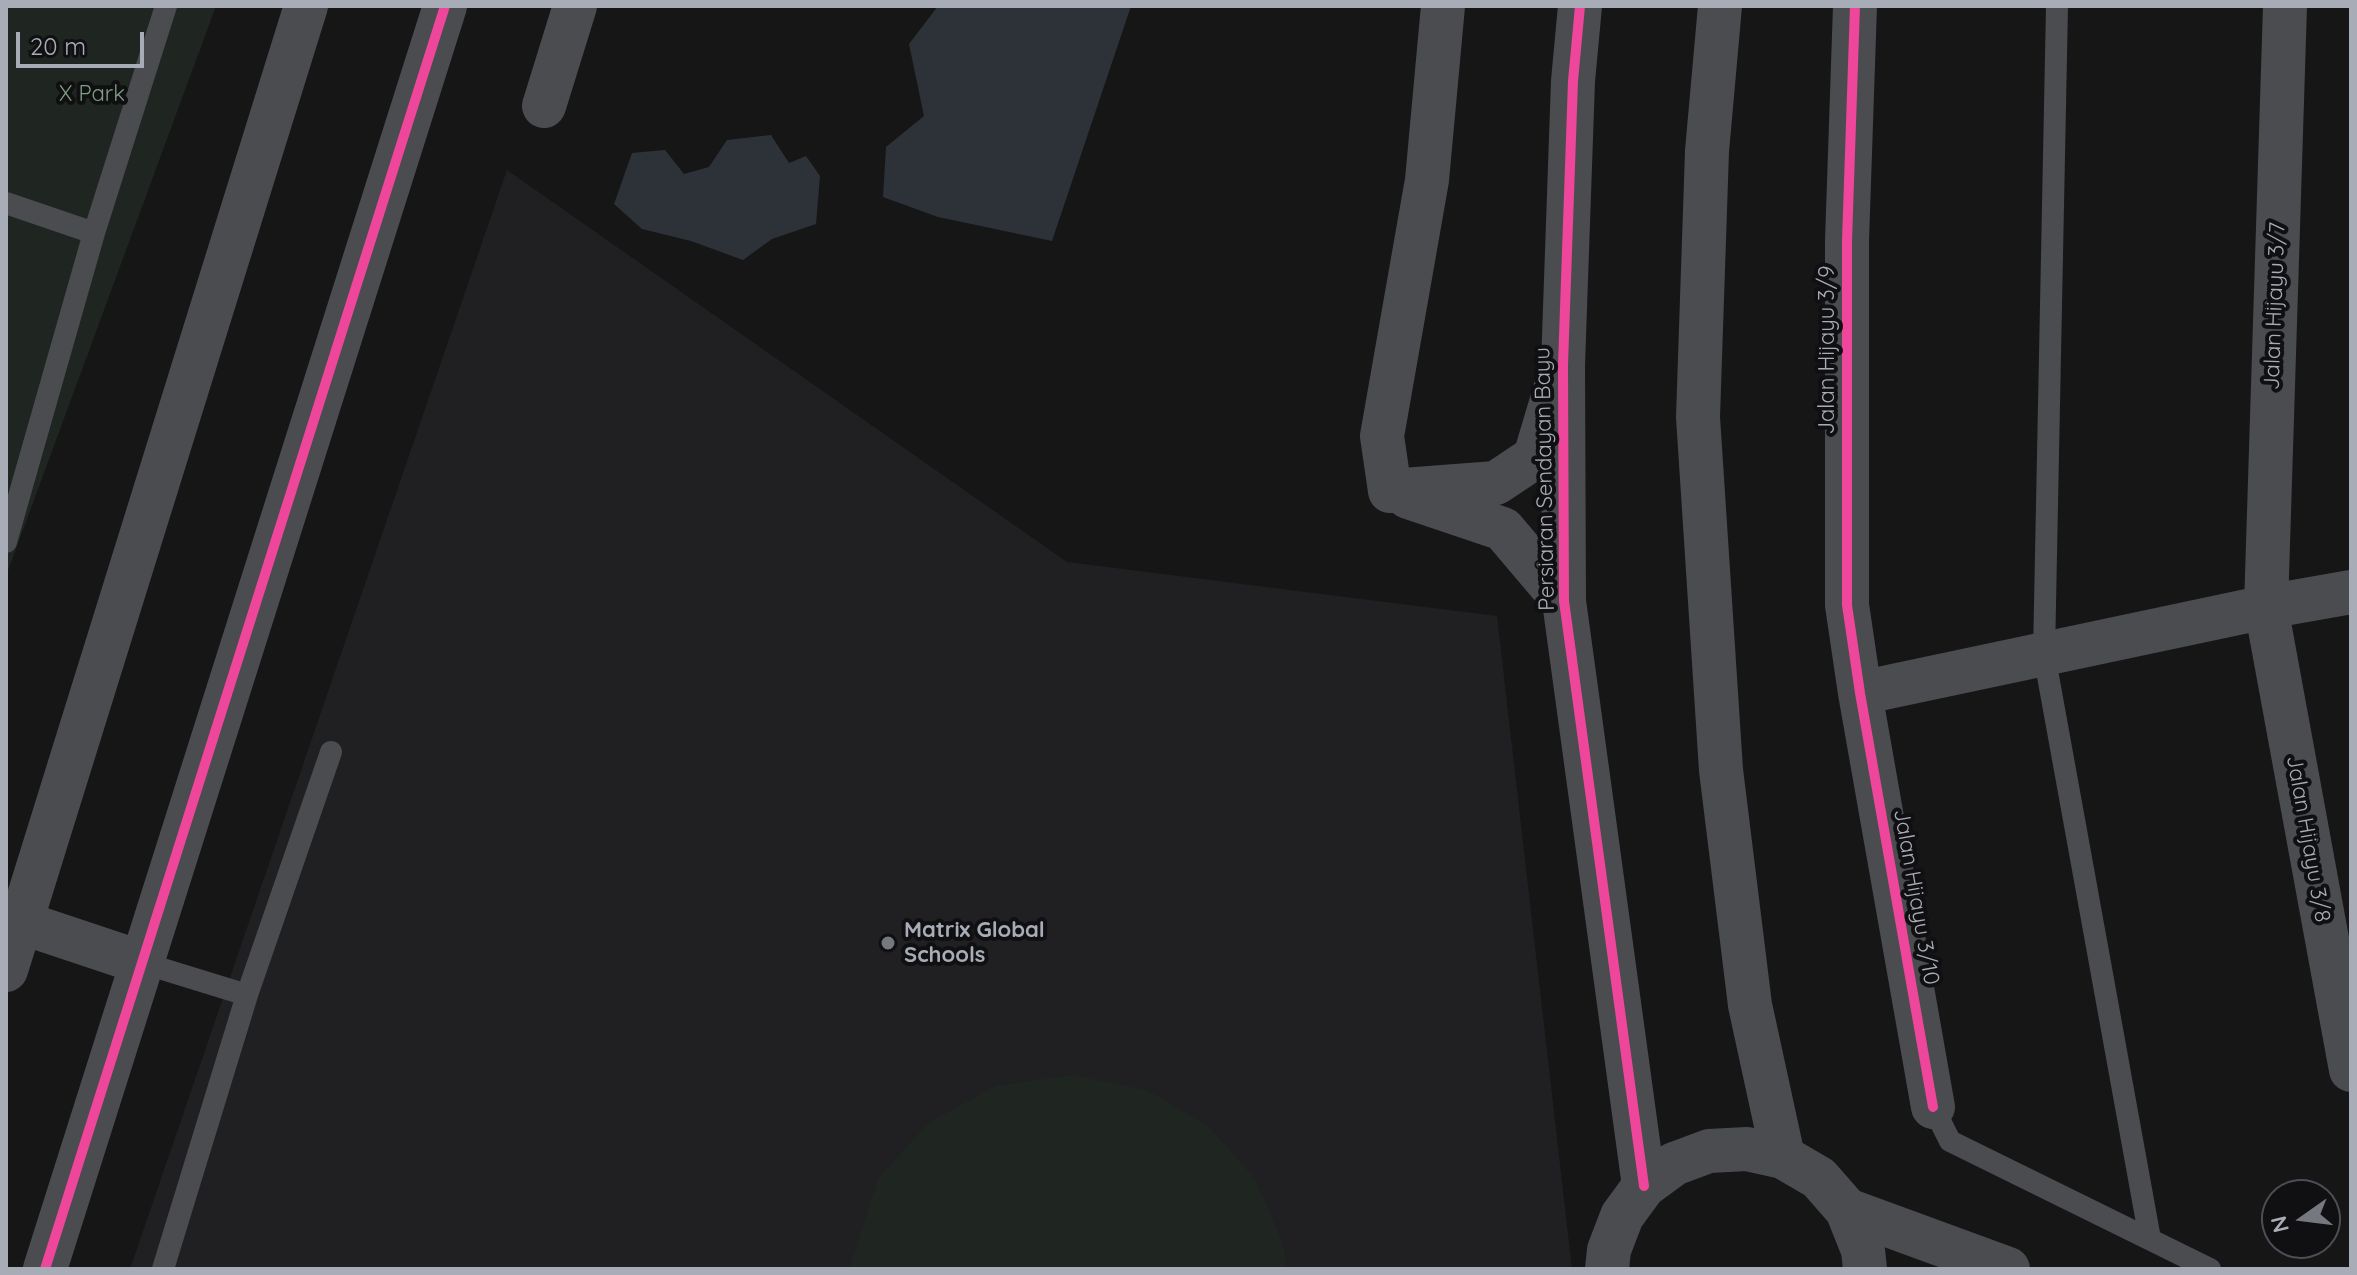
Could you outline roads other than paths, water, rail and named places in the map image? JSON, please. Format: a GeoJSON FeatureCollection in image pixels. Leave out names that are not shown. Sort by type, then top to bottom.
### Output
{"type":"FeatureCollection","features":[{"type":"Feature","properties":{"kind":"street"},"geometry":{"type":"LineString","coordinates":[[6,970],[306,6]]}},
{"type":"Feature","properties":{"kind":"street"},"geometry":{"type":"LineString","coordinates":[[45,1269],[445,6]]}},
{"type":"Feature","properties":{"kind":"street"},"geometry":{"type":"LineString","coordinates":[[544,106],[575,6]]}},
{"type":"Feature","properties":{"kind":"street"},"geometry":{"type":"LineString","coordinates":[[1390,491],[1382,436],[1427,180],[1443,6]]}},
{"type":"Feature","properties":{"kind":"street","name":"Persiaran Sendayan Bayu"},"geometry":{"type":"LineString","coordinates":[[1580,6],[1573,81],[1563,365],[1564,601],[1644,1186]]}},
{"type":"Feature","properties":{"kind":"street"},"geometry":{"type":"LineString","coordinates":[[1720,6],[1707,151],[1698,417],[1723,785],[1750,1005],[1783,1157]]}},
{"type":"Feature","properties":{"kind":"street","name":"Jalan Hijayu 3/9"},"geometry":{"type":"LineString","coordinates":[[1855,6],[1847,241],[1847,605],[1860,693]]}},
{"type":"Feature","properties":{"kind":"street","name":"Jalan Hijayu 3/7"},"geometry":{"type":"LineString","coordinates":[[2266,607],[2285,6]]}},
{"type":"Feature","properties":{"kind":"street"},"geometry":{"type":"LineString","coordinates":[[1390,491],[1496,483],[1535,457],[1563,365]]}},
{"type":"Feature","properties":{"kind":"street"},"geometry":{"type":"LineString","coordinates":[[1390,491],[1503,529],[1564,601]]}},
{"type":"Feature","properties":{"kind":"street"},"geometry":{"type":"LineString","coordinates":[[1860,693],[2266,607],[2351,592]]}},
{"type":"Feature","properties":{"kind":"street","name":"Jalan Hijayu 3/8"},"geometry":{"type":"LineString","coordinates":[[2266,607],[2351,1070]]}},
{"type":"Feature","properties":{"kind":"street","name":"Jalan Hijayu 3/10"},"geometry":{"type":"LineString","coordinates":[[1860,693],[1933,1107]]}},
{"type":"Feature","properties":{"kind":"street"},"geometry":{"type":"LineString","coordinates":[[20,922],[143,963]]}},
{"type":"Feature","properties":{"kind":"street"},"geometry":{"type":"LineString","coordinates":[[1607,1269],[1609,1250],[1622,1216],[1644,1186],[1674,1164],[1709,1151],[1747,1149],[1783,1157],[1819,1178],[1847,1210],[1863,1250],[1865,1269]]}},
{"type":"Feature","properties":{"kind":"street"},"geometry":{"type":"LineString","coordinates":[[1847,1210],[2008,1269]]}},
{"type":"Feature","properties":{"kind":"lane"},"geometry":{"type":"LineString","coordinates":[[6,542],[94,233],[166,6]]}},
{"type":"Feature","properties":{"kind":"lane"},"geometry":{"type":"LineString","coordinates":[[2057,6],[2044,654],[2150,1239]]}},
{"type":"Feature","properties":{"kind":"lane"},"geometry":{"type":"LineString","coordinates":[[6,203],[94,233]]}},
{"type":"Feature","properties":{"kind":"lane"},"geometry":{"type":"LineString","coordinates":[[163,1269],[247,995],[331,752]]}},
{"type":"Feature","properties":{"kind":"lane"},"geometry":{"type":"LineString","coordinates":[[143,963],[247,995]]}},
{"type":"Feature","properties":{"kind":"lane"},"geometry":{"type":"LineString","coordinates":[[1933,1107],[1950,1141],[2210,1269]]}},
{"type":"Feature","properties":{"kind":"place","name":"Matrix Global Schools"},"geometry":{"type":"Point","coordinates":[888,943]}},
{"type":"Feature","properties":{"kind":"park label","name":"X Park"},"geometry":{"type":"Point","coordinates":[92,94]}}]}
